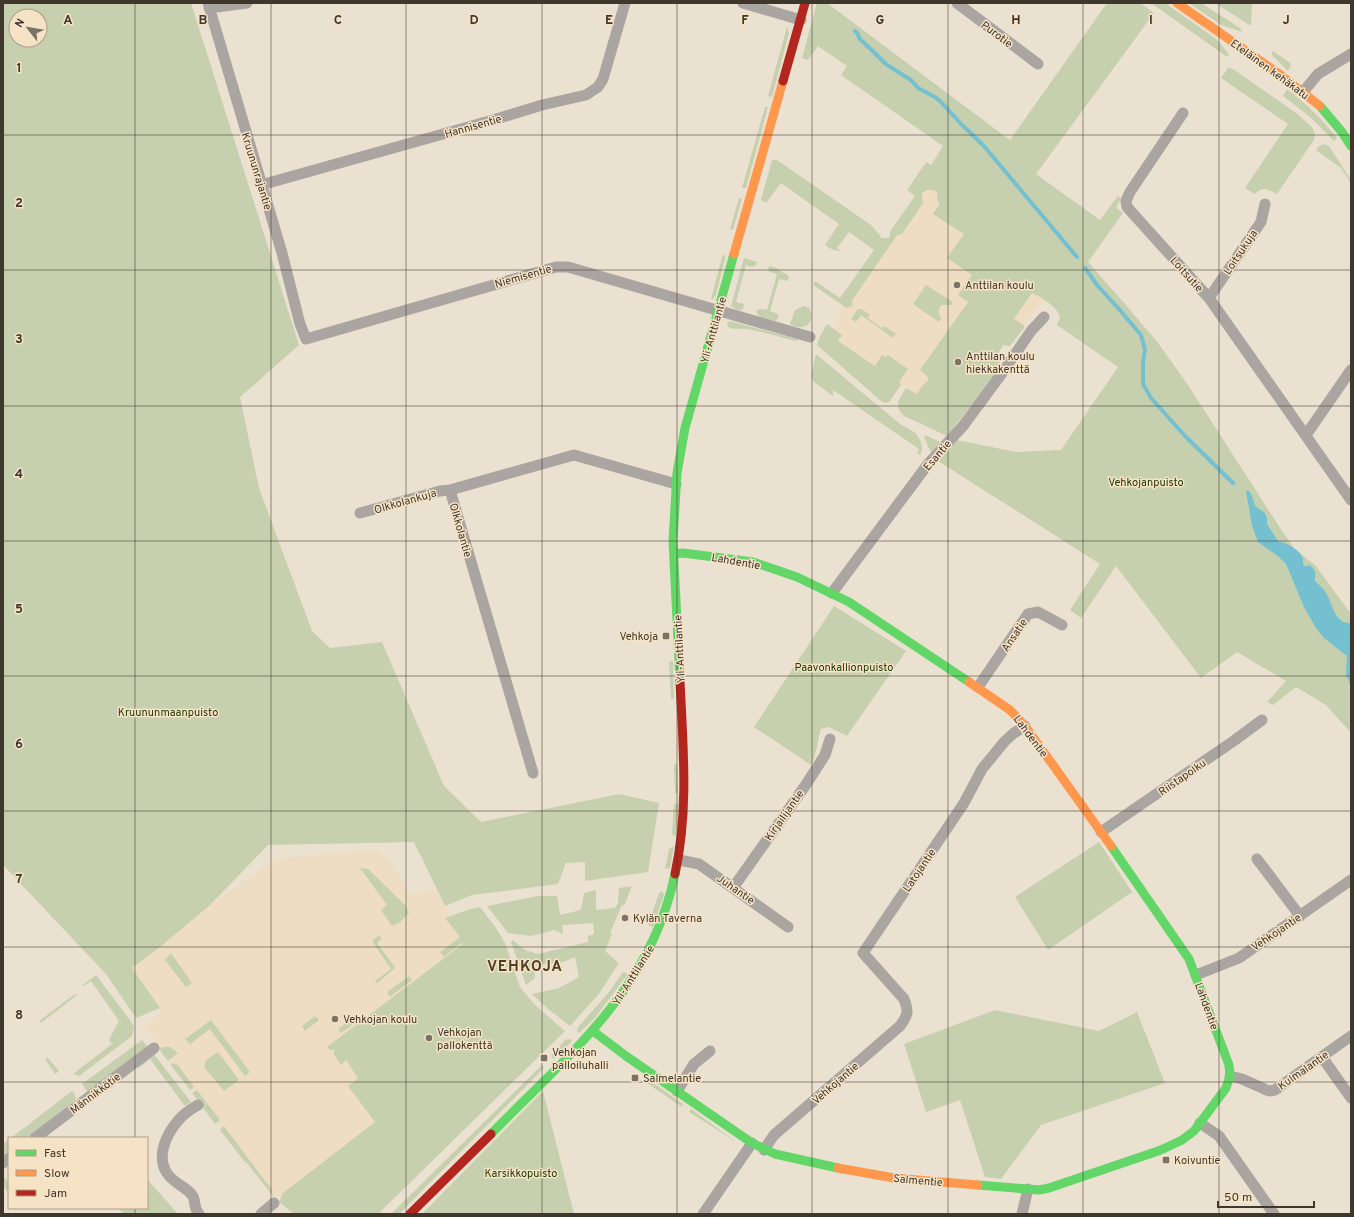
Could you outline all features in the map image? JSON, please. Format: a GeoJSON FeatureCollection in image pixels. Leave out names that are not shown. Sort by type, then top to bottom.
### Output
{"type":"FeatureCollection","features":[{"type":"Feature","properties":{"kind":"street"},"geometry":{"type":"LineString","coordinates":[[208,5],[247,3]]}},
{"type":"Feature","properties":{"kind":"street","name":"Hannisentie"},"geometry":{"type":"LineString","coordinates":[[261,185],[542,105],[586,95],[598,87],[603,79],[625,3]]}},
{"type":"Feature","properties":{"kind":"street"},"geometry":{"type":"LineString","coordinates":[[743,3],[801,20]]}},
{"type":"Feature","properties":{"kind":"street","name":"Yli-Anttilantie"},"geometry":{"type":"LineString","coordinates":[[410,1214],[593,1032],[627,988],[650,950],[669,904],[680,860],[685,810],[674,554],[674,506],[676,484],[684,433],[805,3]]}},
{"type":"Feature","properties":{"kind":"street","name":"Purotie"},"geometry":{"type":"LineString","coordinates":[[957,3],[1038,64]]}},
{"type":"Feature","properties":{"kind":"street","name":"Eteläinen kehäkatu"},"geometry":{"type":"LineString","coordinates":[[1177,3],[1303,92],[1325,111],[1344,133],[1351,146]]}},
{"type":"Feature","properties":{"kind":"street","name":"Kruununrajantie"},"geometry":{"type":"LineString","coordinates":[[208,5],[306,339]]}},
{"type":"Feature","properties":{"kind":"street"},"geometry":{"type":"LineString","coordinates":[[1303,92],[1318,74],[1351,54]]}},
{"type":"Feature","properties":{"kind":"street","name":"Loitsutie"},"geometry":{"type":"LineString","coordinates":[[1183,113],[1130,192],[1126,201],[1127,207],[1209,298],[1351,500]]}},
{"type":"Feature","properties":{"kind":"street","name":"Loitsukuja"},"geometry":{"type":"LineString","coordinates":[[1209,298],[1261,222],[1265,204]]}},
{"type":"Feature","properties":{"kind":"street","name":"Niemisentie"},"geometry":{"type":"LineString","coordinates":[[306,339],[556,267],[568,267],[810,337]]}},
{"type":"Feature","properties":{"kind":"street","name":"Esantie"},"geometry":{"type":"LineString","coordinates":[[832,593],[928,464],[963,426],[1031,331],[1044,317]]}},
{"type":"Feature","properties":{"kind":"street"},"geometry":{"type":"LineString","coordinates":[[1306,435],[1351,370]]}},
{"type":"Feature","properties":{"kind":"street","name":"Olkkolantie"},"geometry":{"type":"LineString","coordinates":[[532,773],[450,490],[574,455],[676,484]]}},
{"type":"Feature","properties":{"kind":"street","name":"Olkkolankuja"},"geometry":{"type":"LineString","coordinates":[[360,513],[440,491],[450,490]]}},
{"type":"Feature","properties":{"kind":"street","name":"Lahdentie"},"geometry":{"type":"LineString","coordinates":[[674,554],[683,553],[753,562],[797,577],[832,593],[849,602],[892,630],[1010,710],[1025,726],[1189,959],[1230,1071]]}},
{"type":"Feature","properties":{"kind":"street","name":"Ansatie"},"geometry":{"type":"LineString","coordinates":[[978,687],[1028,614],[1038,612],[1062,625]]}},
{"type":"Feature","properties":{"kind":"street","name":"Riistapolku"},"geometry":{"type":"LineString","coordinates":[[1101,832],[1262,720]]}},
{"type":"Feature","properties":{"kind":"street","name":"Latojantie"},"geometry":{"type":"LineString","coordinates":[[907,1017],[908,1009],[904,1000],[863,952],[964,803],[988,760],[1005,741],[1025,726]]}},
{"type":"Feature","properties":{"kind":"street","name":"Kirjailijantie"},"geometry":{"type":"LineString","coordinates":[[733,888],[805,786],[825,754],[830,740]]}},
{"type":"Feature","properties":{"kind":"street"},"geometry":{"type":"LineString","coordinates":[[1257,859],[1300,916]]}},
{"type":"Feature","properties":{"kind":"street","name":"Juhantie"},"geometry":{"type":"LineString","coordinates":[[680,860],[699,864],[788,927]]}},
{"type":"Feature","properties":{"kind":"street","name":"Vehkojantie"},"geometry":{"type":"LineString","coordinates":[[1196,975],[1239,958],[1351,880]]}},
{"type":"Feature","properties":{"kind":"street","name":"Vehkojantie"},"geometry":{"type":"LineString","coordinates":[[764,1150],[774,1135],[900,1026],[907,1017]]}},
{"type":"Feature","properties":{"kind":"street","name":"Salmentie"},"geometry":{"type":"LineString","coordinates":[[593,1032],[752,1143],[775,1154],[840,1169],[894,1178],[1039,1190],[1049,1188],[1161,1150],[1182,1140],[1200,1124],[1226,1088],[1230,1071]]}},
{"type":"Feature","properties":{"kind":"street","name":"Kulmalantie"},"geometry":{"type":"LineString","coordinates":[[1230,1071],[1242,1079],[1269,1091],[1275,1090],[1351,1036]]}},
{"type":"Feature","properties":{"kind":"street","name":"Männikkötie"},"geometry":{"type":"LineString","coordinates":[[37,1137],[154,1048]]}},
{"type":"Feature","properties":{"kind":"street"},"geometry":{"type":"LineString","coordinates":[[677,1091],[694,1064],[710,1051]]}},
{"type":"Feature","properties":{"kind":"street"},"geometry":{"type":"LineString","coordinates":[[1322,1057],[1351,1098]]}},
{"type":"Feature","properties":{"kind":"street"},"geometry":{"type":"LineString","coordinates":[[198,1105],[177,1122],[163,1148],[162,1161],[166,1173],[174,1181],[186,1188],[194,1197],[195,1209],[200,1214]]}},
{"type":"Feature","properties":{"kind":"street"},"geometry":{"type":"LineString","coordinates":[[1200,1124],[1219,1136],[1274,1214]]}},
{"type":"Feature","properties":{"kind":"street"},"geometry":{"type":"LineString","coordinates":[[703,1214],[752,1143]]}},
{"type":"Feature","properties":{"kind":"street"},"geometry":{"type":"LineString","coordinates":[[1022,1214],[1028,1189]]}},
{"type":"Feature","properties":{"kind":"street"},"geometry":{"type":"LineString","coordinates":[[261,1214],[274,1203]]}},
{"type":"Feature","properties":{"kind":"shaded area","name":"Anttilan koulu"},"geometry":{"type":"Polygon","coordinates":[[[932,177],[1068,269],[1044,300],[997,354],[917,395],[829,337],[834,329],[843,306],[932,177]]]}},
{"type":"Feature","properties":{"kind":"shaded area","name":"Vehkojan koulu"},"geometry":{"type":"Polygon","coordinates":[[[377,849],[391,862],[410,894],[433,889],[445,906],[463,944],[375,1122],[275,1199],[144,1026],[161,1012],[160,1008],[131,968],[160,947],[210,905],[276,859],[377,849]]]}},
{"type":"Feature","properties":{"kind":"green space","name":"Kruununmaanpuisto"},"geometry":{"type":"Polygon","coordinates":[[[3,3],[191,3],[299,345],[240,397],[259,488],[312,631],[330,648],[382,642],[444,786],[481,822],[619,794],[659,803],[648,872],[585,881],[585,862],[566,863],[558,884],[472,895],[445,906],[414,842],[268,845],[210,905],[160,947],[132,968],[160,1008],[136,1018],[106,974],[3,865],[3,3]]]}},
{"type":"Feature","properties":{"kind":"green space","name":"Vehkojanpuisto"},"geometry":{"type":"Polygon","coordinates":[[[817,3],[827,3],[1010,140],[1107,3],[1140,3],[1154,13],[1036,174],[1100,220],[1118,196],[1121,198],[1116,208],[1123,213],[1088,262],[1158,343],[1188,385],[1294,548],[1316,566],[1351,612],[1351,733],[1326,705],[1296,687],[1273,705],[1267,702],[1286,681],[1237,652],[1201,678],[1116,566],[1081,618],[1070,610],[1100,564],[938,461],[957,440],[1016,452],[1061,450],[1118,367],[1057,325],[1060,317],[1056,309],[1049,303],[1032,293],[1014,319],[1024,325],[1024,328],[1010,346],[1003,345],[998,354],[1002,359],[994,370],[997,373],[947,436],[904,416],[901,412],[898,402],[901,396],[906,388],[917,394],[922,386],[929,380],[920,370],[968,302],[958,295],[972,275],[947,258],[964,234],[933,214],[940,204],[938,203],[937,192],[927,190],[922,194],[923,203],[902,234],[897,235],[851,302],[853,304],[851,306],[845,307],[813,285],[815,281],[840,298],[874,250],[849,232],[837,248],[841,251],[833,250],[825,245],[839,224],[781,183],[766,203],[761,200],[772,160],[777,160],[871,225],[881,238],[889,238],[891,230],[915,196],[907,190],[926,162],[931,165],[943,146],[841,75],[847,66],[818,46],[808,60],[802,58],[817,3]]]}},
{"type":"Feature","properties":{"kind":"green space"},"geometry":{"type":"Polygon","coordinates":[[[1151,3],[1165,3],[1209,34],[1217,40],[1229,54],[1227,57],[1151,3]]]}},
{"type":"Feature","properties":{"kind":"green space"},"geometry":{"type":"Polygon","coordinates":[[[1189,3],[1201,3],[1240,28],[1242,32],[1221,25],[1189,3]]]}},
{"type":"Feature","properties":{"kind":"green space"},"geometry":{"type":"Polygon","coordinates":[[[1215,3],[1252,3],[1251,26],[1215,3]]]}},
{"type":"Feature","properties":{"kind":"green space"},"geometry":{"type":"Polygon","coordinates":[[[787,27],[789,33],[772,97],[768,96],[787,27]]]}},
{"type":"Feature","properties":{"kind":"green space"},"geometry":{"type":"Polygon","coordinates":[[[1273,51],[1290,63],[1291,66],[1288,71],[1271,54],[1273,51]]]}},
{"type":"Feature","properties":{"kind":"green space"},"geometry":{"type":"Polygon","coordinates":[[[1228,68],[1233,69],[1296,113],[1312,127],[1315,134],[1314,140],[1277,194],[1263,189],[1254,194],[1245,188],[1288,124],[1221,78],[1228,68]]]}},
{"type":"Feature","properties":{"kind":"green space"},"geometry":{"type":"Polygon","coordinates":[[[1287,89],[1326,124],[1337,138],[1334,141],[1309,116],[1283,96],[1287,89]]]}},
{"type":"Feature","properties":{"kind":"green space"},"geometry":{"type":"Polygon","coordinates":[[[765,107],[768,107],[746,188],[742,188],[765,107]]]}},
{"type":"Feature","properties":{"kind":"green space"},"geometry":{"type":"Polygon","coordinates":[[[1324,144],[1329,146],[1351,180],[1351,183],[1341,168],[1316,150],[1319,146],[1324,144]]]}},
{"type":"Feature","properties":{"kind":"green space"},"geometry":{"type":"Polygon","coordinates":[[[739,198],[742,199],[733,230],[730,229],[739,198]]]}},
{"type":"Feature","properties":{"kind":"green space"},"geometry":{"type":"Polygon","coordinates":[[[726,254],[716,295],[713,299],[711,299],[722,257],[726,254]]]}},
{"type":"Feature","properties":{"kind":"green space"},"geometry":{"type":"Polygon","coordinates":[[[744,258],[757,262],[756,265],[752,267],[746,265],[736,302],[745,304],[742,310],[737,310],[731,306],[744,258]]]}},
{"type":"Feature","properties":{"kind":"green space"},"geometry":{"type":"Polygon","coordinates":[[[769,266],[776,268],[789,276],[788,281],[779,279],[770,311],[778,314],[779,316],[776,321],[759,316],[756,311],[760,309],[767,310],[777,274],[768,271],[769,266]]]}},
{"type":"Feature","properties":{"kind":"green space"},"geometry":{"type":"Polygon","coordinates":[[[926,285],[953,302],[951,305],[941,305],[938,312],[941,318],[939,322],[913,304],[926,285]]]}},
{"type":"Feature","properties":{"kind":"green space"},"geometry":{"type":"Polygon","coordinates":[[[804,306],[809,308],[812,315],[810,323],[804,327],[798,327],[790,324],[795,310],[804,306]]]}},
{"type":"Feature","properties":{"kind":"green space"},"geometry":{"type":"Polygon","coordinates":[[[858,309],[862,309],[870,315],[868,318],[882,328],[884,326],[896,334],[893,338],[861,315],[856,322],[851,319],[858,309]]]}},
{"type":"Feature","properties":{"kind":"green space"},"geometry":{"type":"Polygon","coordinates":[[[730,321],[798,340],[796,341],[752,330],[730,328],[728,327],[727,323],[730,321]]]}},
{"type":"Feature","properties":{"kind":"green space"},"geometry":{"type":"Polygon","coordinates":[[[827,324],[842,335],[838,341],[875,366],[882,355],[886,357],[888,355],[908,369],[899,382],[901,385],[889,402],[885,403],[881,401],[817,345],[819,338],[827,324]]]}},
{"type":"Feature","properties":{"kind":"green space"},"geometry":{"type":"Polygon","coordinates":[[[816,354],[900,424],[914,432],[922,446],[920,455],[917,453],[919,449],[833,390],[833,396],[814,382],[811,376],[816,354]]]}},
{"type":"Feature","properties":{"kind":"green space"},"geometry":{"type":"Polygon","coordinates":[[[925,435],[940,442],[931,453],[924,437],[925,435]]]}},
{"type":"Feature","properties":{"kind":"green space","name":"Paavonkallionpuisto"},"geometry":{"type":"Polygon","coordinates":[[[834,606],[906,651],[847,736],[829,727],[821,729],[816,752],[811,765],[754,727],[834,606]]]}},
{"type":"Feature","properties":{"kind":"green space"},"geometry":{"type":"Polygon","coordinates":[[[673,661],[674,699],[671,699],[669,662],[673,661]]]}},
{"type":"Feature","properties":{"kind":"green space"},"geometry":{"type":"Polygon","coordinates":[[[677,764],[678,793],[675,793],[674,765],[677,764]]]}},
{"type":"Feature","properties":{"kind":"green space"},"geometry":{"type":"Polygon","coordinates":[[[678,803],[676,836],[672,835],[674,804],[678,803]]]}},
{"type":"Feature","properties":{"kind":"green space"},"geometry":{"type":"Polygon","coordinates":[[[1099,842],[1132,892],[1048,950],[1015,897],[1099,842]]]}},
{"type":"Feature","properties":{"kind":"green space"},"geometry":{"type":"Polygon","coordinates":[[[674,846],[670,868],[665,869],[669,849],[674,846]]]}},
{"type":"Feature","properties":{"kind":"green space"},"geometry":{"type":"Polygon","coordinates":[[[360,868],[368,869],[406,906],[409,913],[399,923],[392,926],[381,910],[387,905],[360,868]]]}},
{"type":"Feature","properties":{"kind":"green space"},"geometry":{"type":"Polygon","coordinates":[[[632,886],[624,906],[622,905],[610,933],[612,934],[605,951],[619,963],[598,995],[570,1026],[532,994],[559,988],[579,977],[575,957],[563,962],[534,966],[535,978],[526,985],[511,942],[513,940],[525,950],[538,954],[588,942],[588,936],[594,934],[593,923],[562,925],[563,934],[554,930],[531,936],[508,933],[487,906],[538,896],[557,896],[560,915],[581,910],[584,893],[596,890],[596,910],[615,908],[618,903],[619,888],[632,886]]]}},
{"type":"Feature","properties":{"kind":"green space"},"geometry":{"type":"Polygon","coordinates":[[[662,891],[664,895],[653,927],[648,925],[659,893],[662,891]]]}},
{"type":"Feature","properties":{"kind":"green space"},"geometry":{"type":"Polygon","coordinates":[[[480,907],[505,943],[520,987],[535,1005],[565,1031],[378,1214],[294,1214],[279,1202],[283,1193],[375,1122],[348,1086],[358,1078],[346,1060],[341,1065],[333,1053],[335,1051],[333,1049],[331,1051],[327,1047],[463,944],[462,943],[444,957],[440,952],[460,937],[445,918],[480,907]]]}},
{"type":"Feature","properties":{"kind":"green space"},"geometry":{"type":"Polygon","coordinates":[[[379,935],[382,939],[377,943],[395,968],[377,983],[375,981],[391,969],[372,941],[379,935]]]}},
{"type":"Feature","properties":{"kind":"green space"},"geometry":{"type":"Polygon","coordinates":[[[171,953],[192,983],[186,987],[165,960],[171,953]]]}},
{"type":"Feature","properties":{"kind":"green space"},"geometry":{"type":"Polygon","coordinates":[[[623,972],[628,974],[594,1019],[579,1033],[577,1031],[578,1027],[609,992],[623,972]]]}},
{"type":"Feature","properties":{"kind":"green space"},"geometry":{"type":"Polygon","coordinates":[[[96,975],[132,1023],[134,1028],[132,1036],[79,1076],[73,1074],[112,1044],[109,1040],[119,1021],[91,981],[84,986],[83,985],[96,975]]]}},
{"type":"Feature","properties":{"kind":"green space"},"geometry":{"type":"Polygon","coordinates":[[[409,976],[412,980],[390,997],[387,992],[409,976]]]}},
{"type":"Feature","properties":{"kind":"green space"},"geometry":{"type":"Polygon","coordinates":[[[75,994],[77,995],[41,1023],[39,1021],[75,994]]]}},
{"type":"Feature","properties":{"kind":"green space"},"geometry":{"type":"Polygon","coordinates":[[[995,1010],[1099,1031],[1137,1012],[1165,1083],[1041,1125],[1001,1179],[985,1177],[960,1100],[926,1112],[904,1044],[995,1010]]]}},
{"type":"Feature","properties":{"kind":"green space"},"geometry":{"type":"Polygon","coordinates":[[[315,1016],[319,1020],[305,1031],[302,1026],[315,1016]]]}},
{"type":"Feature","properties":{"kind":"green space"},"geometry":{"type":"Polygon","coordinates":[[[355,1016],[358,1021],[341,1033],[338,1029],[355,1016]]]}},
{"type":"Feature","properties":{"kind":"green space"},"geometry":{"type":"Polygon","coordinates":[[[211,1020],[250,1072],[245,1076],[210,1029],[190,1044],[185,1039],[211,1020]]]}},
{"type":"Feature","properties":{"kind":"green space"},"geometry":{"type":"Polygon","coordinates":[[[570,1039],[572,1041],[554,1059],[551,1056],[565,1040],[570,1039]]]}},
{"type":"Feature","properties":{"kind":"green space"},"geometry":{"type":"Polygon","coordinates":[[[142,1040],[148,1047],[88,1093],[82,1084],[142,1040]]]}},
{"type":"Feature","properties":{"kind":"green space"},"geometry":{"type":"Polygon","coordinates":[[[163,1047],[170,1047],[178,1053],[168,1061],[159,1049],[163,1047]]]}},
{"type":"Feature","properties":{"kind":"green space"},"geometry":{"type":"Polygon","coordinates":[[[218,1052],[239,1080],[224,1091],[204,1067],[206,1060],[218,1052]]]}},
{"type":"Feature","properties":{"kind":"green space"},"geometry":{"type":"Polygon","coordinates":[[[153,1053],[191,1102],[185,1106],[150,1059],[139,1068],[138,1065],[153,1053]]]}},
{"type":"Feature","properties":{"kind":"green space"},"geometry":{"type":"Polygon","coordinates":[[[47,1057],[59,1071],[55,1074],[45,1059],[47,1057]]]}},
{"type":"Feature","properties":{"kind":"green space"},"geometry":{"type":"Polygon","coordinates":[[[173,1063],[178,1065],[194,1087],[190,1090],[171,1065],[173,1063]]]}},
{"type":"Feature","properties":{"kind":"green space"},"geometry":{"type":"Polygon","coordinates":[[[542,1065],[544,1068],[399,1214],[391,1214],[542,1065]]]}},
{"type":"Feature","properties":{"kind":"green space"},"geometry":{"type":"Polygon","coordinates":[[[649,1080],[683,1104],[682,1107],[647,1083],[649,1080]]]}},
{"type":"Feature","properties":{"kind":"green space"},"geometry":{"type":"Polygon","coordinates":[[[197,1090],[220,1120],[215,1124],[192,1093],[197,1090]]]}},
{"type":"Feature","properties":{"kind":"green space"},"geometry":{"type":"Polygon","coordinates":[[[72,1091],[75,1095],[74,1101],[27,1137],[12,1137],[72,1091]]]}},
{"type":"Feature","properties":{"kind":"green space","name":"Karsikkopuisto"},"geometry":{"type":"Polygon","coordinates":[[[543,1091],[574,1214],[422,1214],[543,1091]]]}},
{"type":"Feature","properties":{"kind":"green space"},"geometry":{"type":"Polygon","coordinates":[[[691,1109],[735,1141],[689,1112],[691,1109]]]}},
{"type":"Feature","properties":{"kind":"green space"},"geometry":{"type":"Polygon","coordinates":[[[224,1126],[272,1190],[273,1196],[220,1130],[224,1126]]]}},
{"type":"Feature","properties":{"kind":"green space"},"geometry":{"type":"Polygon","coordinates":[[[8,1140],[8,1152],[3,1155],[3,1144],[8,1140]]]}},
{"type":"Feature","properties":{"kind":"green space"},"geometry":{"type":"Polygon","coordinates":[[[3,1175],[8,1182],[8,1193],[3,1186],[3,1175]]]}},
{"type":"Feature","properties":{"kind":"green space"},"geometry":{"type":"Polygon","coordinates":[[[148,1180],[178,1214],[124,1214],[119,1209],[148,1209],[148,1180]]]}},
{"type":"Feature","properties":{"kind":"water"},"geometry":{"type":"Polygon","coordinates":[[[1246,491],[1249,491],[1252,496],[1255,506],[1265,513],[1267,524],[1278,541],[1296,549],[1303,559],[1304,566],[1310,565],[1314,569],[1315,581],[1326,593],[1337,617],[1345,622],[1351,623],[1351,687],[1346,674],[1347,656],[1324,638],[1316,628],[1304,607],[1286,564],[1258,542],[1252,526],[1246,491]]]}},
{"type":"Feature","properties":{"kind":"waterway"},"geometry":{"type":"LineString","coordinates":[[855,31],[859,38],[887,65],[911,80],[918,88],[941,102],[983,145],[1077,257]]}},
{"type":"Feature","properties":{"kind":"waterway"},"geometry":{"type":"LineString","coordinates":[[1085,268],[1097,285],[1141,335],[1145,350],[1143,361],[1143,384],[1151,398],[1186,437],[1233,483]]}},
{"type":"Feature","properties":{"kind":"traffic: fast"},"geometry":{"type":"LineString","coordinates":[[1320,106],[1342,132],[1351,146]]}},
{"type":"Feature","properties":{"kind":"traffic: fast"},"geometry":{"type":"LineString","coordinates":[[680,681],[673,541],[677,473],[685,428],[734,254]]}},
{"type":"Feature","properties":{"kind":"traffic: fast"},"geometry":{"type":"LineString","coordinates":[[674,554],[683,553],[753,562],[797,577],[849,602],[969,682]]}},
{"type":"Feature","properties":{"kind":"traffic: fast"},"geometry":{"type":"LineString","coordinates":[[978,1185],[1039,1190],[1049,1188],[1161,1150],[1182,1140],[1194,1131],[1226,1088],[1230,1076],[1229,1065],[1189,959],[1111,846]]}},
{"type":"Feature","properties":{"kind":"traffic: fast"},"geometry":{"type":"LineString","coordinates":[[491,1134],[577,1047],[603,1018],[627,986],[647,952],[663,915],[675,874]]}},
{"type":"Feature","properties":{"kind":"traffic: fast"},"geometry":{"type":"LineString","coordinates":[[593,1031],[626,1056],[752,1143],[775,1154],[838,1168]]}},
{"type":"Feature","properties":{"kind":"traffic: slow"},"geometry":{"type":"LineString","coordinates":[[1177,3],[1282,76],[1320,106]]}},
{"type":"Feature","properties":{"kind":"traffic: slow"},"geometry":{"type":"LineString","coordinates":[[734,254],[783,81]]}},
{"type":"Feature","properties":{"kind":"traffic: slow"},"geometry":{"type":"LineString","coordinates":[[969,682],[1010,710],[1025,726],[1111,846]]}},
{"type":"Feature","properties":{"kind":"traffic: slow"},"geometry":{"type":"LineString","coordinates":[[838,1168],[894,1178],[978,1185]]}},
{"type":"Feature","properties":{"kind":"traffic: jam"},"geometry":{"type":"LineString","coordinates":[[783,81],[805,3]]}},
{"type":"Feature","properties":{"kind":"traffic: jam"},"geometry":{"type":"LineString","coordinates":[[675,874],[684,802],[680,681]]}},
{"type":"Feature","properties":{"kind":"traffic: jam"},"geometry":{"type":"LineString","coordinates":[[410,1214],[491,1134]]}},
{"type":"Feature","properties":{"kind":"place","name":"Anttilan koulu"},"geometry":{"type":"Point","coordinates":[957,285]}},
{"type":"Feature","properties":{"kind":"place","name":"Anttilan koulu hiekkakenttä"},"geometry":{"type":"Point","coordinates":[958,362]}},
{"type":"Feature","properties":{"kind":"place","name":"Vehkoja"},"geometry":{"type":"Point","coordinates":[666,636]}},
{"type":"Feature","properties":{"kind":"place","name":"Kylän Taverna"},"geometry":{"type":"Point","coordinates":[625,918]}},
{"type":"Feature","properties":{"kind":"place","name":"Vehkojan koulu"},"geometry":{"type":"Point","coordinates":[335,1019]}},
{"type":"Feature","properties":{"kind":"place","name":"Vehkojan pallokenttä"},"geometry":{"type":"Point","coordinates":[429,1038]}},
{"type":"Feature","properties":{"kind":"place","name":"Vehkojan palloiluhalli"},"geometry":{"type":"Point","coordinates":[544,1058]}},
{"type":"Feature","properties":{"kind":"place","name":"Salmelantie"},"geometry":{"type":"Point","coordinates":[635,1078]}},
{"type":"Feature","properties":{"kind":"place","name":"Koivuntie"},"geometry":{"type":"Point","coordinates":[1166,1160]}},
{"type":"Feature","properties":{"kind":"district","name":"VEHKOJA"},"geometry":{"type":"Point","coordinates":[525,966]}}]}
